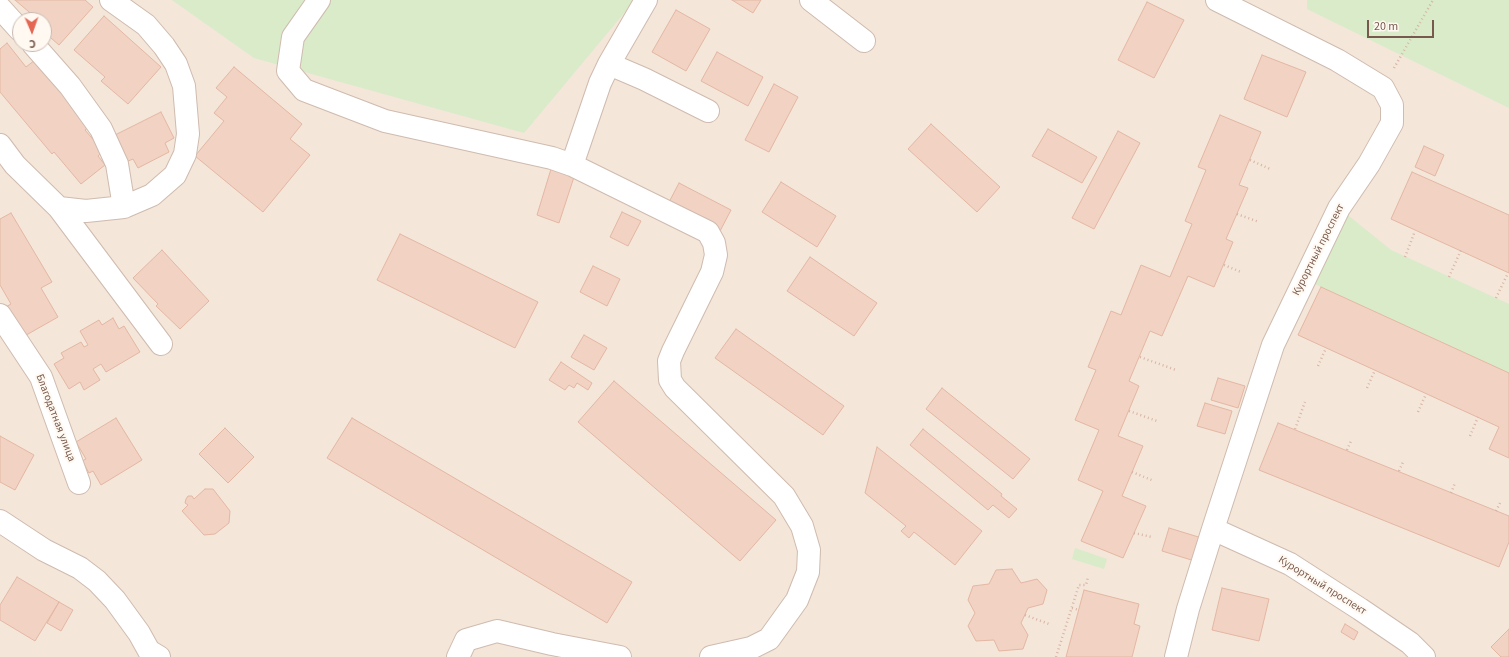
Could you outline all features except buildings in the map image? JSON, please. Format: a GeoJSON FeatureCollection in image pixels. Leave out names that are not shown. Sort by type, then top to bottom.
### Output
{"type":"FeatureCollection","features":[{"type":"Feature","properties":{"kind":"street"},"geometry":{"type":"LineString","coordinates":[[59,208],[86,211],[124,207],[152,194],[175,175],[185,154],[188,134],[184,86],[176,64],[164,46],[146,25],[111,0]]}},
{"type":"Feature","properties":{"kind":"street"},"geometry":{"type":"LineString","coordinates":[[319,0],[293,36],[288,71],[304,90],[385,121],[552,158],[572,165],[708,232],[714,243],[716,255],[712,272],[669,361],[670,380],[674,388],[784,496],[802,526],[809,550],[808,572],[797,600],[768,639],[751,648],[711,657]]}},
{"type":"Feature","properties":{"kind":"street"},"geometry":{"type":"LineString","coordinates":[[572,165],[600,83],[609,64],[646,0]]}},
{"type":"Feature","properties":{"kind":"street"},"geometry":{"type":"LineString","coordinates":[[811,0],[864,41]]}},
{"type":"Feature","properties":{"kind":"street"},"geometry":{"type":"LineString","coordinates":[[1217,0],[1337,60],[1383,88]]}},
{"type":"Feature","properties":{"kind":"street"},"geometry":{"type":"LineString","coordinates":[[0,8],[12,21]]}},
{"type":"Feature","properties":{"kind":"street"},"geometry":{"type":"LineString","coordinates":[[39,52],[70,86],[101,129],[117,164],[124,207]]}},
{"type":"Feature","properties":{"kind":"street"},"geometry":{"type":"LineString","coordinates":[[609,64],[644,79],[708,111]]}},
{"type":"Feature","properties":{"kind":"street","name":"Курортный проспект"},"geometry":{"type":"LineString","coordinates":[[1176,657],[1188,609],[1212,529],[1273,345],[1339,208],[1370,164],[1392,123],[1392,105],[1383,88]]}},
{"type":"Feature","properties":{"kind":"street"},"geometry":{"type":"LineString","coordinates":[[0,145],[8,169],[59,208],[161,344]]}},
{"type":"Feature","properties":{"kind":"street","name":"Благодатная улица"},"geometry":{"type":"LineString","coordinates":[[0,315],[41,376],[79,484]]}},
{"type":"Feature","properties":{"kind":"street"},"geometry":{"type":"LineString","coordinates":[[0,521],[44,550],[80,568],[97,581],[115,600],[153,655]]}},
{"type":"Feature","properties":{"kind":"street","name":"Курортный проспект"},"geometry":{"type":"LineString","coordinates":[[1212,529],[1290,564],[1391,630],[1424,657]]}},
{"type":"Feature","properties":{"kind":"street"},"geometry":{"type":"LineString","coordinates":[[458,657],[466,640],[497,631],[552,644],[620,657]]}},
{"type":"Feature","properties":{"kind":"path"},"geometry":{"type":"LineString","coordinates":[[1383,88],[1433,0]]}},
{"type":"Feature","properties":{"kind":"path"},"geometry":{"type":"LineString","coordinates":[[1250,160],[1270,169]]}},
{"type":"Feature","properties":{"kind":"path"},"geometry":{"type":"LineString","coordinates":[[1237,214],[1259,222]]}},
{"type":"Feature","properties":{"kind":"path"},"geometry":{"type":"LineString","coordinates":[[1405,257],[1415,231]]}},
{"type":"Feature","properties":{"kind":"path"},"geometry":{"type":"LineString","coordinates":[[1449,277],[1461,250]]}},
{"type":"Feature","properties":{"kind":"path"},"geometry":{"type":"LineString","coordinates":[[1224,265],[1241,272]]}},
{"type":"Feature","properties":{"kind":"path"},"geometry":{"type":"LineString","coordinates":[[1496,298],[1508,273]]}},
{"type":"Feature","properties":{"kind":"path"},"geometry":{"type":"LineString","coordinates":[[1318,366],[1326,348]]}},
{"type":"Feature","properties":{"kind":"path"},"geometry":{"type":"LineString","coordinates":[[1140,357],[1176,370]]}},
{"type":"Feature","properties":{"kind":"path"},"geometry":{"type":"LineString","coordinates":[[1367,388],[1375,370]]}},
{"type":"Feature","properties":{"kind":"path"},"geometry":{"type":"LineString","coordinates":[[1418,412],[1426,394]]}},
{"type":"Feature","properties":{"kind":"path"},"geometry":{"type":"LineString","coordinates":[[1295,430],[1305,402]]}},
{"type":"Feature","properties":{"kind":"path"},"geometry":{"type":"LineString","coordinates":[[1129,411],[1157,421]]}},
{"type":"Feature","properties":{"kind":"path"},"geometry":{"type":"LineString","coordinates":[[1470,436],[1478,417]]}},
{"type":"Feature","properties":{"kind":"path"},"geometry":{"type":"LineString","coordinates":[[1347,450],[1351,441]]}},
{"type":"Feature","properties":{"kind":"path"},"geometry":{"type":"LineString","coordinates":[[1399,471],[1403,462]]}},
{"type":"Feature","properties":{"kind":"path"},"geometry":{"type":"LineString","coordinates":[[1132,472],[1154,481]]}},
{"type":"Feature","properties":{"kind":"path"},"geometry":{"type":"LineString","coordinates":[[1451,493],[1455,483]]}},
{"type":"Feature","properties":{"kind":"path"},"geometry":{"type":"LineString","coordinates":[[1496,511],[1501,501]]}},
{"type":"Feature","properties":{"kind":"path"},"geometry":{"type":"LineString","coordinates":[[1134,532],[1152,537]]}},
{"type":"Feature","properties":{"kind":"path"},"geometry":{"type":"LineString","coordinates":[[1056,657],[1079,585],[1086,585],[1088,578]]}},
{"type":"Feature","properties":{"kind":"path"},"geometry":{"type":"LineString","coordinates":[[1072,608],[1079,610]]}},
{"type":"Feature","properties":{"kind":"path"},"geometry":{"type":"LineString","coordinates":[[1025,615],[1049,624]]}},
{"type":"Feature","properties":{"kind":"shaded area"},"geometry":{"type":"Polygon","coordinates":[[[0,0],[1509,0],[1509,657],[0,657],[0,0]]]}},
{"type":"Feature","properties":{"kind":"green space"},"geometry":{"type":"Polygon","coordinates":[[[172,0],[635,0],[524,133],[254,58],[172,0]]]}},
{"type":"Feature","properties":{"kind":"green space"},"geometry":{"type":"Polygon","coordinates":[[[1307,0],[1509,0],[1509,108],[1307,9],[1307,0]]]}},
{"type":"Feature","properties":{"kind":"green space"},"geometry":{"type":"Polygon","coordinates":[[[1339,208],[1391,250],[1509,304],[1509,373],[1304,279],[1339,208]]]}},
{"type":"Feature","properties":{"kind":"green space"},"geometry":{"type":"Polygon","coordinates":[[[1075,548],[1107,559],[1104,569],[1072,559],[1075,548]]]}}]}
